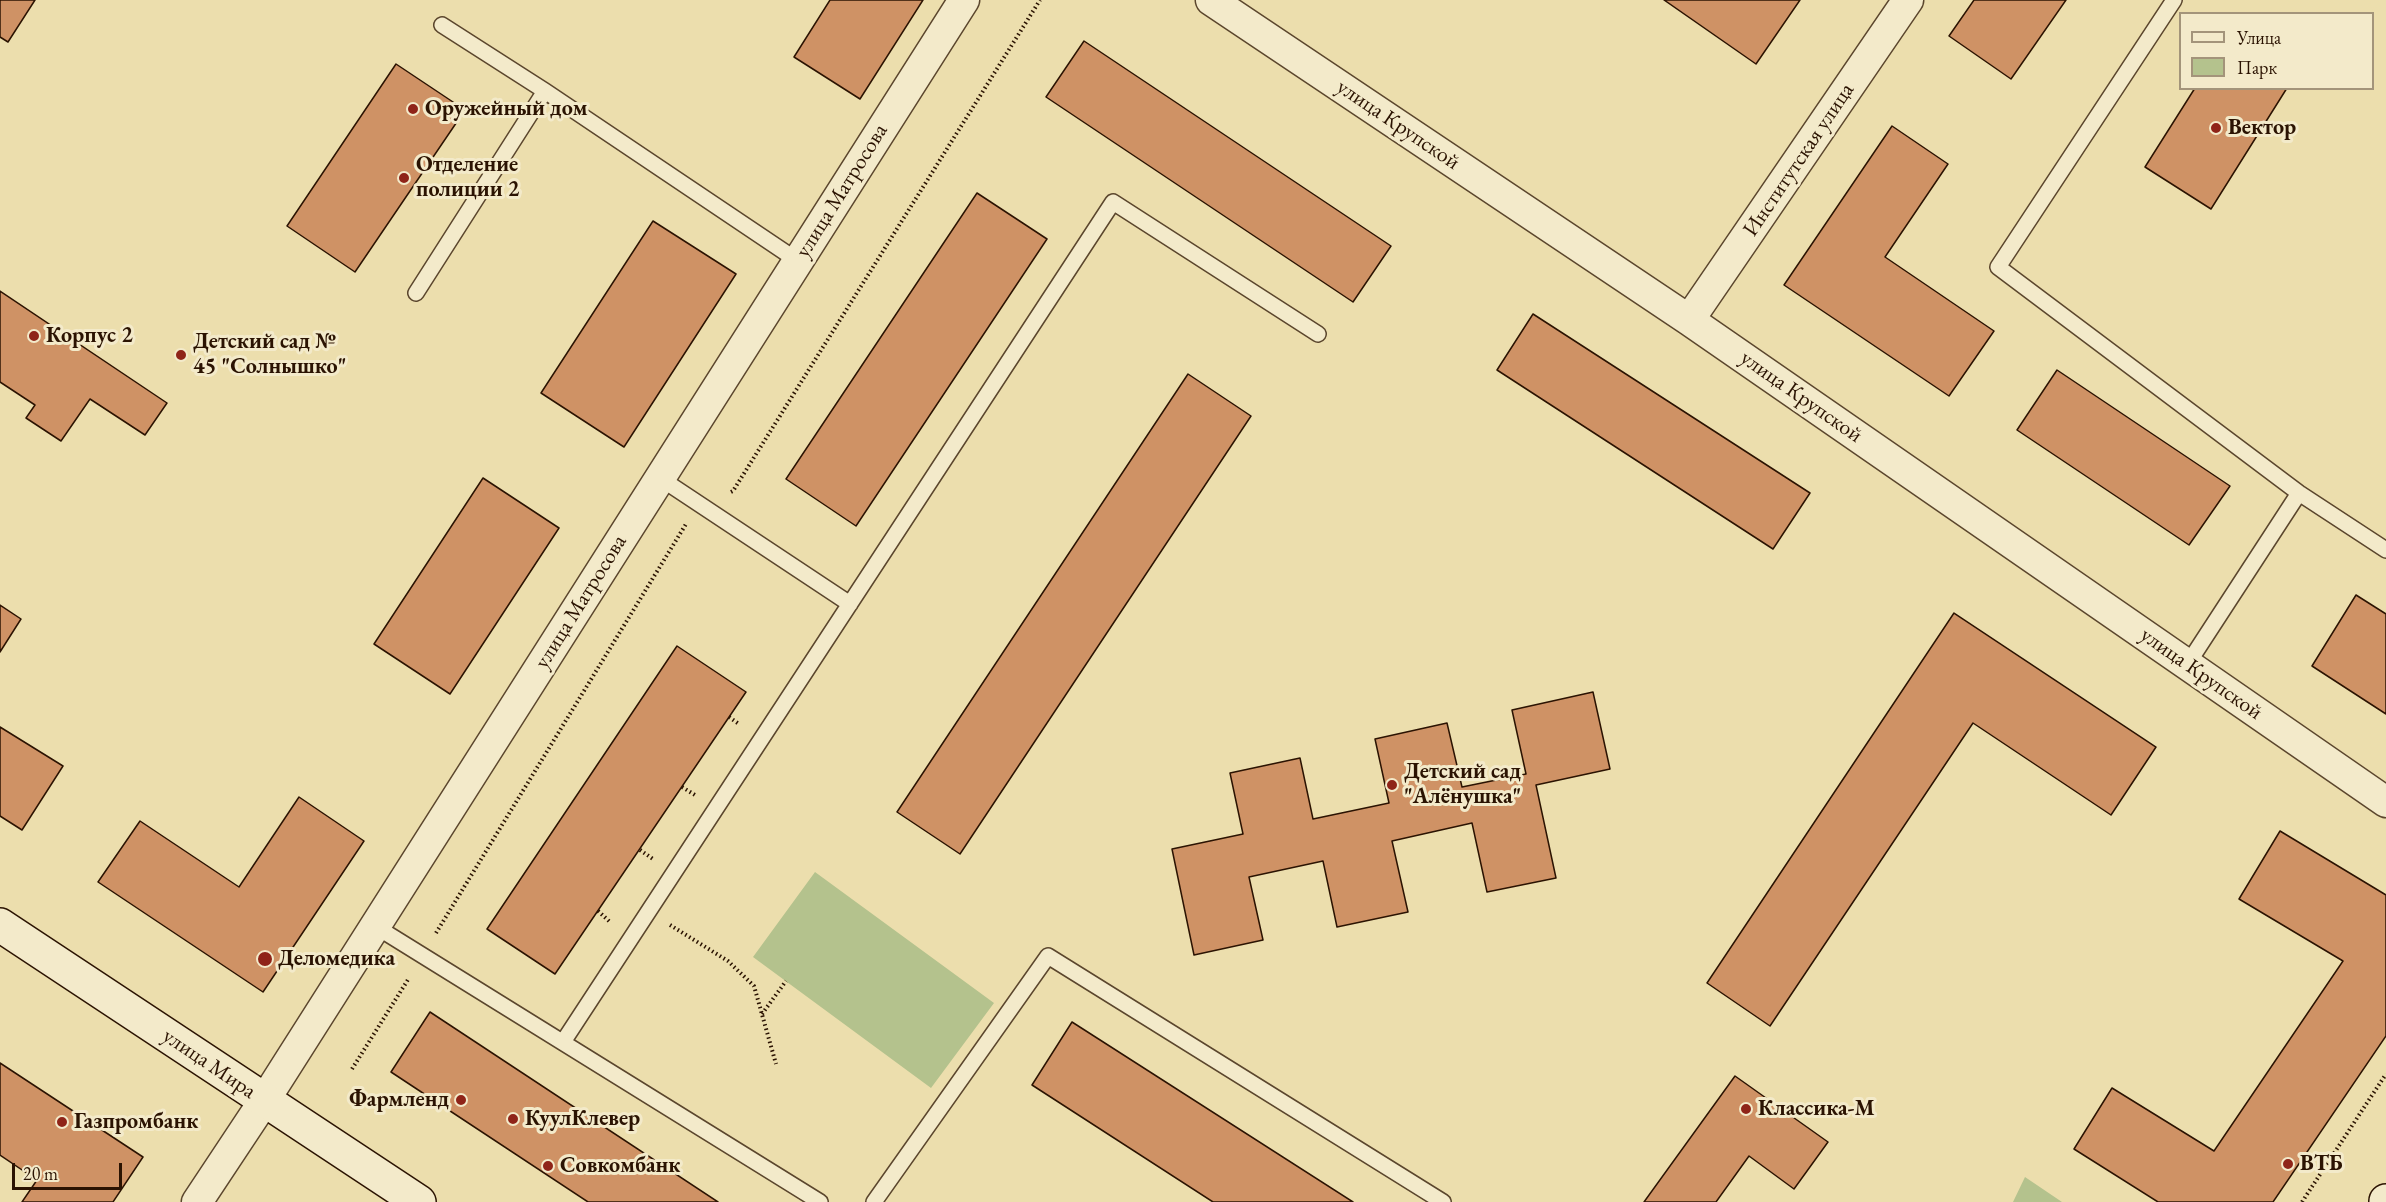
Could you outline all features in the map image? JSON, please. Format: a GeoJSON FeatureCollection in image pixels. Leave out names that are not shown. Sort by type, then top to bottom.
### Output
{"type":"FeatureCollection","features":[{"type":"Feature","properties":{"kind":"main road","name":"улица Мира"},"geometry":{"type":"LineString","coordinates":[[0,925],[419,1202]]}},
{"type":"Feature","properties":{"kind":"street","name":"улица Матросова"},"geometry":{"type":"LineString","coordinates":[[197,1202],[264,1101],[964,0]]}},
{"type":"Feature","properties":{"kind":"street","name":"улица Крупской"},"geometry":{"type":"LineString","coordinates":[[1211,0],[1689,320],[2386,802]]}},
{"type":"Feature","properties":{"kind":"street","name":"Институтская улица"},"geometry":{"type":"LineString","coordinates":[[1689,320],[1908,0]]}},
{"type":"Feature","properties":{"kind":"lane"},"geometry":{"type":"LineString","coordinates":[[2174,0],[1998,267],[2299,493],[2386,550]]}},
{"type":"Feature","properties":{"kind":"lane"},"geometry":{"type":"LineString","coordinates":[[442,25],[545,91],[798,261]]}},
{"type":"Feature","properties":{"kind":"lane"},"geometry":{"type":"LineString","coordinates":[[416,293],[545,91]]}},
{"type":"Feature","properties":{"kind":"lane"},"geometry":{"type":"LineString","coordinates":[[563,1042],[1113,202],[1318,334]]}},
{"type":"Feature","properties":{"kind":"lane"},"geometry":{"type":"LineString","coordinates":[[660,478],[850,604]]}},
{"type":"Feature","properties":{"kind":"lane"},"geometry":{"type":"LineString","coordinates":[[2187,665],[2299,493]]}},
{"type":"Feature","properties":{"kind":"lane"},"geometry":{"type":"LineString","coordinates":[[375,926],[820,1202]]}},
{"type":"Feature","properties":{"kind":"lane"},"geometry":{"type":"LineString","coordinates":[[874,1202],[1048,956],[1443,1202]]}},
{"type":"Feature","properties":{"kind":"path"},"geometry":{"type":"LineString","coordinates":[[423,956],[698,503],[733,491],[1040,0]]}},
{"type":"Feature","properties":{"kind":"path"},"geometry":{"type":"LineString","coordinates":[[648,911],[728,961],[754,986],[776,1064]]}},
{"type":"Feature","properties":{"kind":"path"},"geometry":{"type":"LineString","coordinates":[[352,1069],[413,972]]}},
{"type":"Feature","properties":{"kind":"path"},"geometry":{"type":"LineString","coordinates":[[762,1014],[786,981]]}},
{"type":"Feature","properties":{"kind":"path"},"geometry":{"type":"LineString","coordinates":[[2302,1202],[2386,1074]]}},
{"type":"Feature","properties":{"kind":"green space"},"geometry":{"type":"Polygon","coordinates":[[[815,872],[994,1003],[931,1088],[753,957],[815,872]]]}},
{"type":"Feature","properties":{"kind":"green space"},"geometry":{"type":"Polygon","coordinates":[[[2025,1177],[2062,1202],[2013,1202],[2025,1177]]]}},
{"type":"Feature","properties":{"kind":"building"},"geometry":{"type":"Polygon","coordinates":[[[0,0],[35,0],[8,42],[0,37],[0,0]]]}},
{"type":"Feature","properties":{"kind":"building"},"geometry":{"type":"Polygon","coordinates":[[[830,0],[923,0],[860,99],[794,57],[830,0]]]}},
{"type":"Feature","properties":{"kind":"building"},"geometry":{"type":"Polygon","coordinates":[[[1664,0],[1800,0],[1756,64],[1664,0]]]}},
{"type":"Feature","properties":{"kind":"building"},"geometry":{"type":"Polygon","coordinates":[[[1974,0],[2066,0],[2011,79],[1949,36],[1974,0]]]}},
{"type":"Feature","properties":{"kind":"building"},"geometry":{"type":"Polygon","coordinates":[[[1084,41],[1391,246],[1353,302],[1046,97],[1084,41]]]}},
{"type":"Feature","properties":{"kind":"building"},"geometry":{"type":"Polygon","coordinates":[[[396,64],[465,110],[355,272],[287,226],[396,64]]]}},
{"type":"Feature","properties":{"kind":"building","name":"Вектор"},"geometry":{"type":"Polygon","coordinates":[[[2194,90],[2286,90],[2211,209],[2145,167],[2194,90]]]}},
{"type":"Feature","properties":{"kind":"building"},"geometry":{"type":"Polygon","coordinates":[[[1892,126],[1948,164],[1885,257],[1994,331],[1949,396],[1784,285],[1892,126]]]}},
{"type":"Feature","properties":{"kind":"building"},"geometry":{"type":"Polygon","coordinates":[[[977,193],[1047,239],[856,526],[786,479],[977,193]]]}},
{"type":"Feature","properties":{"kind":"building"},"geometry":{"type":"Polygon","coordinates":[[[653,221],[736,274],[624,447],[541,393],[653,221]]]}},
{"type":"Feature","properties":{"kind":"building","name":"Корпус 2"},"geometry":{"type":"Polygon","coordinates":[[[0,291],[167,403],[145,435],[90,399],[61,441],[26,418],[35,405],[0,382],[0,291]]]}},
{"type":"Feature","properties":{"kind":"building"},"geometry":{"type":"Polygon","coordinates":[[[1533,314],[1810,493],[1773,549],[1497,370],[1533,314]]]}},
{"type":"Feature","properties":{"kind":"building"},"geometry":{"type":"Polygon","coordinates":[[[2057,370],[2230,486],[2189,545],[2017,430],[2057,370]]]}},
{"type":"Feature","properties":{"kind":"building"},"geometry":{"type":"Polygon","coordinates":[[[1188,374],[1251,416],[960,854],[897,812],[1188,374]]]}},
{"type":"Feature","properties":{"kind":"building"},"geometry":{"type":"Polygon","coordinates":[[[483,478],[559,528],[450,694],[374,644],[483,478]]]}},
{"type":"Feature","properties":{"kind":"building"},"geometry":{"type":"Polygon","coordinates":[[[2356,595],[2386,614],[2386,714],[2312,666],[2356,595]]]}},
{"type":"Feature","properties":{"kind":"building"},"geometry":{"type":"Polygon","coordinates":[[[0,605],[21,619],[0,652],[0,605]]]}},
{"type":"Feature","properties":{"kind":"building"},"geometry":{"type":"Polygon","coordinates":[[[1954,613],[2156,747],[2111,815],[1973,723],[1770,1026],[1707,983],[1954,613]]]}},
{"type":"Feature","properties":{"kind":"building"},"geometry":{"type":"Polygon","coordinates":[[[677,646],[746,692],[555,974],[487,929],[677,646]]]}},
{"type":"Feature","properties":{"kind":"building"},"geometry":{"type":"Polygon","coordinates":[[[1593,692],[1610,769],[1536,785],[1556,878],[1487,892],[1472,823],[1392,841],[1408,912],[1337,927],[1323,861],[1249,877],[1263,940],[1194,955],[1172,849],[1243,834],[1230,773],[1300,758],[1313,819],[1389,803],[1375,739],[1447,723],[1462,787],[1526,774],[1512,710],[1593,692]]]}},
{"type":"Feature","properties":{"kind":"building"},"geometry":{"type":"Polygon","coordinates":[[[0,727],[63,766],[22,830],[0,816],[0,727]]]}},
{"type":"Feature","properties":{"kind":"building"},"geometry":{"type":"Polygon","coordinates":[[[299,797],[364,841],[263,992],[98,882],[140,821],[239,887],[299,797]]]}},
{"type":"Feature","properties":{"kind":"building"},"geometry":{"type":"Polygon","coordinates":[[[2280,831],[2386,895],[2386,1036],[2273,1202],[2158,1202],[2074,1149],[2112,1088],[2214,1151],[2343,961],[2239,899],[2280,831]]]}},
{"type":"Feature","properties":{"kind":"building"},"geometry":{"type":"Polygon","coordinates":[[[430,1012],[718,1202],[588,1202],[391,1072],[430,1012]]]}},
{"type":"Feature","properties":{"kind":"building"},"geometry":{"type":"Polygon","coordinates":[[[1072,1022],[1353,1202],[1213,1202],[1032,1085],[1072,1022]]]}},
{"type":"Feature","properties":{"kind":"building"},"geometry":{"type":"Polygon","coordinates":[[[0,1063],[143,1157],[113,1202],[22,1202],[37,1180],[0,1155],[0,1063]]]}},
{"type":"Feature","properties":{"kind":"building","name":"Классика-М"},"geometry":{"type":"Polygon","coordinates":[[[1735,1076],[1828,1142],[1794,1189],[1749,1156],[1716,1202],[1644,1202],[1735,1076]]]}},
{"type":"Feature","properties":{"kind":"place","name":"Оружейный дом"},"geometry":{"type":"Point","coordinates":[413,109]}},
{"type":"Feature","properties":{"kind":"place","name":"Вектор"},"geometry":{"type":"Point","coordinates":[2216,128]}},
{"type":"Feature","properties":{"kind":"place","name":"Отделение полиции 2"},"geometry":{"type":"Point","coordinates":[404,178]}},
{"type":"Feature","properties":{"kind":"place","name":"Корпус 2"},"geometry":{"type":"Point","coordinates":[34,336]}},
{"type":"Feature","properties":{"kind":"place","name":"Детский сад № 45 \"Солнышко\""},"geometry":{"type":"Point","coordinates":[181,355]}},
{"type":"Feature","properties":{"kind":"place","name":"Детский сад \"Алёнушка\""},"geometry":{"type":"Point","coordinates":[1392,785]}},
{"type":"Feature","properties":{"kind":"place","name":"Деломедика"},"geometry":{"type":"Point","coordinates":[265,959]}},
{"type":"Feature","properties":{"kind":"place","name":"Фармленд"},"geometry":{"type":"Point","coordinates":[461,1100]}},
{"type":"Feature","properties":{"kind":"place","name":"Классика-М"},"geometry":{"type":"Point","coordinates":[1746,1109]}},
{"type":"Feature","properties":{"kind":"place","name":"КуулКлевер"},"geometry":{"type":"Point","coordinates":[513,1119]}},
{"type":"Feature","properties":{"kind":"place","name":"Газпромбанк"},"geometry":{"type":"Point","coordinates":[62,1122]}},
{"type":"Feature","properties":{"kind":"place","name":"ВТБ"},"geometry":{"type":"Point","coordinates":[2288,1164]}},
{"type":"Feature","properties":{"kind":"place","name":"Совкомбанк"},"geometry":{"type":"Point","coordinates":[548,1166]}}]}
